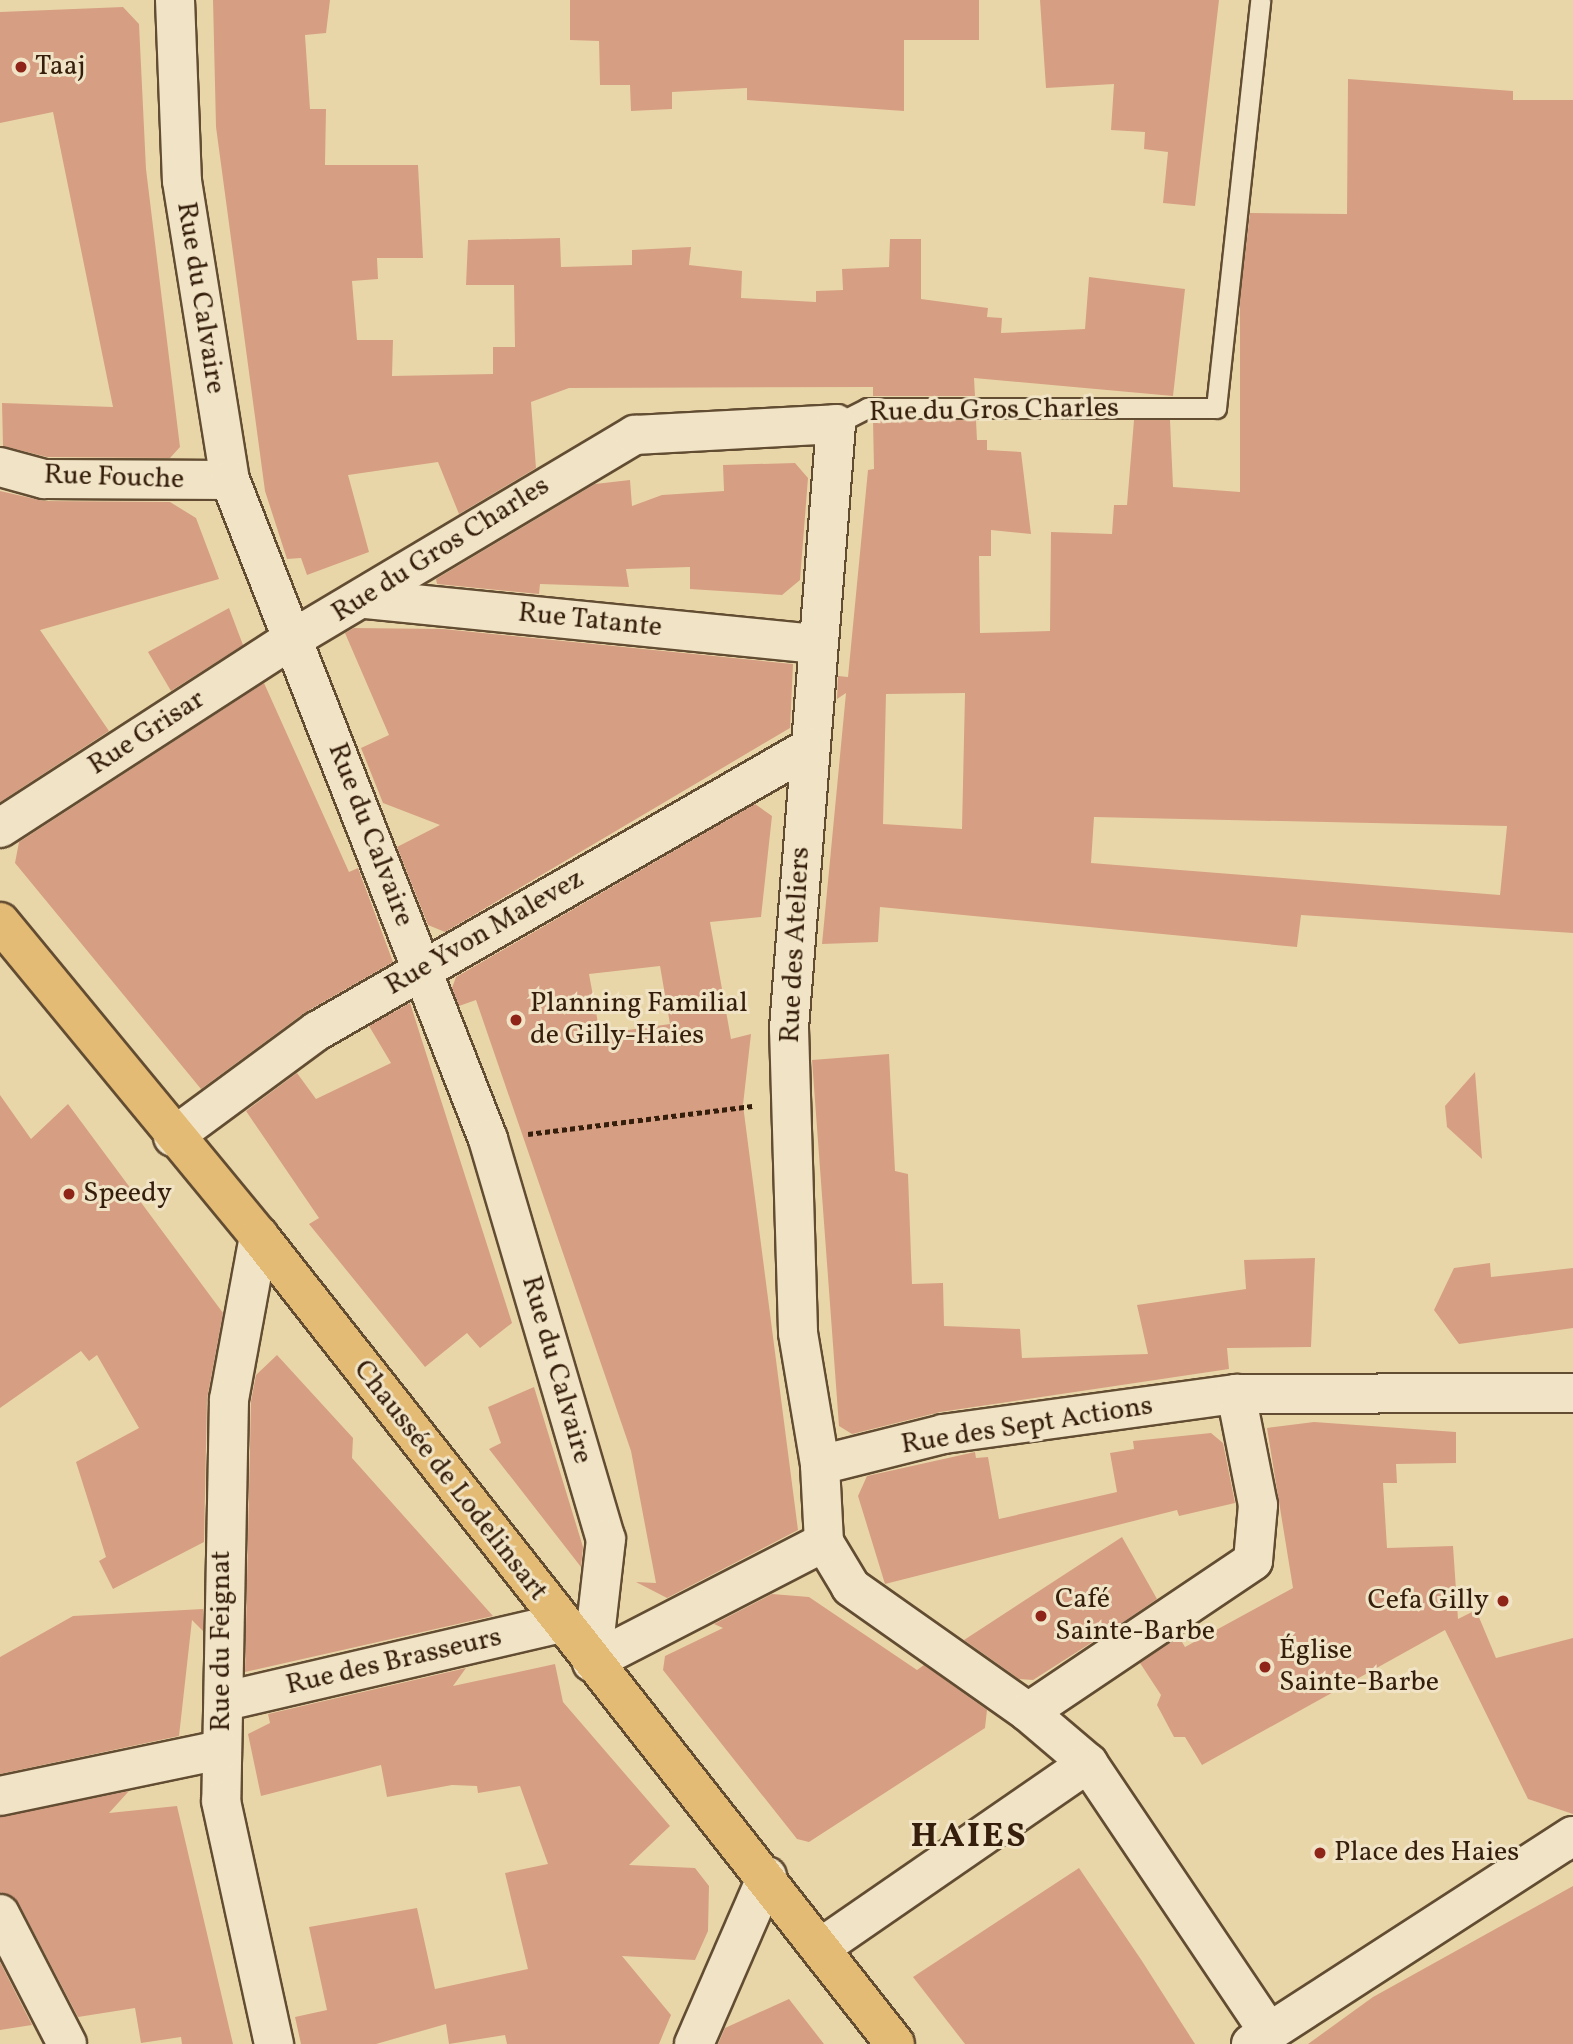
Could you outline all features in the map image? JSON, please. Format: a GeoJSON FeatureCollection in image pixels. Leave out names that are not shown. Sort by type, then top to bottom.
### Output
{"type":"FeatureCollection","features":[{"type":"Feature","properties":{"kind":"main road","name":"Chaussée de Lodelinsart"},"geometry":{"type":"LineString","coordinates":[[0,922],[173,1137],[259,1236],[592,1662],[767,1875],[895,2044]]}},
{"type":"Feature","properties":{"kind":"street","name":"Rue du Calvaire"},"geometry":{"type":"LineString","coordinates":[[175,0],[181,181],[230,480],[488,1139],[606,1539],[592,1662]]}},
{"type":"Feature","properties":{"kind":"street","name":"Rue du Gros Charles"},"geometry":{"type":"LineString","coordinates":[[294,638],[365,599],[635,435],[836,424]]}},
{"type":"Feature","properties":{"kind":"street","name":"Rue des Ateliers"},"geometry":{"type":"LineString","coordinates":[[820,1465],[798,1333],[789,1028],[816,644],[836,424]]}},
{"type":"Feature","properties":{"kind":"street","name":"Rue Fouche"},"geometry":{"type":"LineString","coordinates":[[0,467],[44,479],[230,480]]}},
{"type":"Feature","properties":{"kind":"street","name":"Rue Tatante"},"geometry":{"type":"LineString","coordinates":[[365,599],[816,644]]}},
{"type":"Feature","properties":{"kind":"street","name":"Rue Grisar"},"geometry":{"type":"LineString","coordinates":[[0,828],[294,638]]}},
{"type":"Feature","properties":{"kind":"street","name":"Rue Yvon Malevez"},"geometry":{"type":"LineString","coordinates":[[173,1137],[317,1031],[421,967],[808,748]]}},
{"type":"Feature","properties":{"kind":"street","name":"Rue du Feignat"},"geometry":{"type":"LineString","coordinates":[[259,1236],[229,1399],[222,1521],[226,1701],[221,1750],[221,1801],[274,2044]]}},
{"type":"Feature","properties":{"kind":"street","name":"Rue des Sept Actions"},"geometry":{"type":"LineString","coordinates":[[820,1465],[943,1434],[1236,1394],[1573,1393]]}},
{"type":"Feature","properties":{"kind":"street"},"geometry":{"type":"LineString","coordinates":[[1028,1712],[1253,1561],[1258,1505],[1236,1394]]}},
{"type":"Feature","properties":{"kind":"street"},"geometry":{"type":"LineString","coordinates":[[820,1465],[824,1542],[851,1587],[1028,1712],[1088,1763],[1259,2037],[1573,1836]]}},
{"type":"Feature","properties":{"kind":"street"},"geometry":{"type":"LineString","coordinates":[[592,1662],[824,1542]]}},
{"type":"Feature","properties":{"kind":"street","name":"Rue des Brasseurs"},"geometry":{"type":"LineString","coordinates":[[226,1701],[561,1623]]}},
{"type":"Feature","properties":{"kind":"street"},"geometry":{"type":"LineString","coordinates":[[0,1796],[221,1750]]}},
{"type":"Feature","properties":{"kind":"street"},"geometry":{"type":"LineString","coordinates":[[822,1946],[1088,1763]]}},
{"type":"Feature","properties":{"kind":"street"},"geometry":{"type":"LineString","coordinates":[[694,2044],[767,1875]]}},
{"type":"Feature","properties":{"kind":"street"},"geometry":{"type":"LineString","coordinates":[[0,1914],[66,2044]]}},
{"type":"Feature","properties":{"kind":"lane","name":"Rue du Gros Charles"},"geometry":{"type":"LineString","coordinates":[[836,424],[867,408],[1216,408],[1260,0]]}},
{"type":"Feature","properties":{"kind":"path"},"geometry":{"type":"LineString","coordinates":[[488,1139],[791,1101]]}},
{"type":"Feature","properties":{"kind":"building"},"geometry":{"type":"Polygon","coordinates":[[[213,0],[330,0],[326,33],[305,35],[310,109],[326,109],[325,165],[418,165],[423,258],[377,258],[378,279],[352,281],[357,340],[393,340],[392,376],[493,374],[493,347],[515,347],[514,285],[466,285],[468,240],[560,238],[561,267],[632,265],[632,250],[691,247],[689,265],[742,271],[741,298],[816,302],[816,291],[843,290],[842,269],[889,267],[890,239],[921,239],[921,299],[988,308],[987,317],[1002,318],[1001,333],[1085,329],[1089,277],[1185,289],[1173,396],[974,378],[975,396],[873,396],[873,387],[569,388],[531,402],[536,468],[459,514],[438,462],[348,475],[369,552],[307,575],[301,558],[287,559],[265,491],[216,127],[213,0]]]}},
{"type":"Feature","properties":{"kind":"building"},"geometry":{"type":"Polygon","coordinates":[[[570,0],[979,0],[979,40],[904,40],[904,111],[747,100],[747,88],[672,92],[672,109],[631,111],[630,85],[600,85],[599,41],[570,40],[570,0]]]}},
{"type":"Feature","properties":{"kind":"building"},"geometry":{"type":"Polygon","coordinates":[[[1040,0],[1219,0],[1195,206],[1163,203],[1168,152],[1144,149],[1145,132],[1111,130],[1114,84],[1046,88],[1040,0]]]}},
{"type":"Feature","properties":{"kind":"building"},"geometry":{"type":"Polygon","coordinates":[[[123,7],[139,24],[146,169],[180,447],[170,458],[47,457],[3,446],[2,403],[113,407],[53,112],[0,123],[0,12],[123,7]]]}},
{"type":"Feature","properties":{"kind":"building"},"geometry":{"type":"Polygon","coordinates":[[[1348,79],[1513,91],[1513,100],[1573,100],[1573,933],[1301,915],[1297,947],[880,907],[878,942],[822,944],[846,693],[837,699],[838,676],[848,677],[868,470],[874,469],[873,420],[976,420],[977,440],[987,440],[987,450],[1021,452],[1031,534],[991,530],[991,556],[979,556],[980,633],[1050,631],[1051,532],[1112,534],[1114,505],[1127,505],[1134,420],[1170,420],[1173,487],[1240,492],[1240,298],[1250,213],[1347,214],[1348,79]],[[965,693],[886,694],[883,824],[962,829],[965,693]],[[1094,817],[1091,863],[1500,895],[1507,826],[1094,817]]]}},
{"type":"Feature","properties":{"kind":"building"},"geometry":{"type":"Polygon","coordinates":[[[795,463],[808,478],[800,580],[782,595],[690,589],[690,567],[626,569],[629,587],[540,584],[539,594],[437,584],[436,579],[595,484],[630,480],[632,506],[662,495],[724,491],[723,465],[795,463]]]}},
{"type":"Feature","properties":{"kind":"building"},"geometry":{"type":"Polygon","coordinates":[[[0,491],[44,501],[170,502],[196,518],[219,579],[40,630],[109,731],[0,802],[0,491]]]}},
{"type":"Feature","properties":{"kind":"building"},"geometry":{"type":"Polygon","coordinates":[[[229,608],[243,645],[171,691],[148,652],[229,608]]]}},
{"type":"Feature","properties":{"kind":"building"},"geometry":{"type":"Polygon","coordinates":[[[354,628],[443,629],[793,664],[790,728],[445,932],[428,925],[397,847],[440,825],[383,803],[361,748],[389,735],[345,633],[354,628]]]}},
{"type":"Feature","properties":{"kind":"building"},"geometry":{"type":"Polygon","coordinates":[[[264,683],[349,872],[358,868],[393,962],[304,1013],[201,1089],[15,863],[19,842],[264,683]]]}},
{"type":"Feature","properties":{"kind":"building"},"geometry":{"type":"Polygon","coordinates":[[[755,804],[772,816],[761,917],[710,922],[731,1039],[751,1034],[743,1105],[798,1530],[667,1598],[636,1582],[656,1583],[631,1451],[476,1000],[459,1006],[452,988],[456,977],[755,804]],[[660,966],[589,974],[600,1034],[670,1024],[660,966]]]}},
{"type":"Feature","properties":{"kind":"building"},"geometry":{"type":"Polygon","coordinates":[[[410,1003],[512,1323],[480,1348],[467,1333],[425,1367],[309,1224],[319,1218],[246,1111],[297,1073],[316,1099],[391,1063],[369,1026],[410,1003]]]}},
{"type":"Feature","properties":{"kind":"building"},"geometry":{"type":"Polygon","coordinates":[[[889,1054],[895,1171],[908,1174],[912,1284],[943,1283],[944,1326],[1020,1329],[1022,1358],[1148,1354],[1137,1305],[1246,1289],[1244,1260],[1315,1258],[1311,1347],[1227,1348],[1229,1369],[940,1412],[852,1434],[839,1426],[812,1060],[889,1054]]]}},
{"type":"Feature","properties":{"kind":"building"},"geometry":{"type":"Polygon","coordinates":[[[1475,1072],[1482,1159],[1447,1127],[1445,1106],[1475,1072]]]}},
{"type":"Feature","properties":{"kind":"building"},"geometry":{"type":"Polygon","coordinates":[[[0,1095],[31,1139],[68,1104],[223,1313],[207,1399],[204,1542],[113,1589],[99,1561],[106,1557],[76,1462],[139,1428],[97,1355],[89,1361],[81,1351],[0,1408],[0,1095]]]}},
{"type":"Feature","properties":{"kind":"building"},"geometry":{"type":"Polygon","coordinates":[[[1490,1263],[1491,1277],[1573,1268],[1573,1328],[1459,1344],[1434,1310],[1454,1268],[1490,1263]]]}},
{"type":"Feature","properties":{"kind":"building"},"geometry":{"type":"Polygon","coordinates":[[[277,1355],[353,1438],[352,1458],[493,1616],[245,1672],[251,1401],[256,1375],[277,1355]]]}},
{"type":"Feature","properties":{"kind":"building"},"geometry":{"type":"Polygon","coordinates":[[[534,1387],[583,1547],[581,1567],[489,1449],[501,1443],[488,1407],[534,1387]]]}},
{"type":"Feature","properties":{"kind":"building"},"geometry":{"type":"Polygon","coordinates":[[[1314,1422],[1456,1432],[1456,1463],[1396,1464],[1397,1483],[1383,1483],[1387,1548],[1453,1546],[1458,1619],[1476,1610],[1496,1658],[1573,1638],[1573,1814],[1528,1799],[1445,1630],[1202,1765],[1185,1737],[1174,1737],[1157,1705],[1161,1695],[1140,1663],[1179,1637],[1185,1647],[1293,1588],[1267,1428],[1314,1422]]]}},
{"type":"Feature","properties":{"kind":"building"},"geometry":{"type":"Polygon","coordinates":[[[1211,1433],[1223,1443],[1235,1503],[1179,1516],[1177,1510],[885,1584],[858,1496],[867,1476],[975,1452],[976,1458],[988,1457],[999,1519],[1117,1492],[1110,1453],[1134,1449],[1133,1441],[1211,1433]]]}},
{"type":"Feature","properties":{"kind":"building"},"geometry":{"type":"Polygon","coordinates":[[[1122,1537],[1157,1599],[1116,1627],[1033,1680],[1019,1679],[964,1640],[1122,1537]]]}},
{"type":"Feature","properties":{"kind":"building"},"geometry":{"type":"Polygon","coordinates":[[[772,1594],[809,1597],[917,1670],[924,1665],[987,1710],[985,1728],[809,1842],[797,1839],[663,1670],[665,1656],[723,1628],[714,1624],[772,1594]]]}},
{"type":"Feature","properties":{"kind":"building"},"geometry":{"type":"Polygon","coordinates":[[[203,1609],[203,1631],[192,1620],[179,1736],[0,1774],[0,1657],[73,1616],[203,1609]]]}},
{"type":"Feature","properties":{"kind":"building"},"geometry":{"type":"Polygon","coordinates":[[[555,1664],[563,1702],[670,1826],[629,1865],[695,1868],[709,1886],[708,1931],[695,1960],[622,1956],[671,2015],[659,2044],[507,2044],[505,2035],[449,2044],[446,2024],[376,2044],[301,2044],[295,2017],[327,2010],[309,1927],[417,1908],[435,1989],[528,1969],[505,1873],[548,1864],[520,1786],[478,1793],[477,1786],[452,1785],[387,1797],[381,1765],[261,1796],[248,1734],[270,1723],[268,1714],[466,1668],[453,1686],[555,1664]]]}},
{"type":"Feature","properties":{"kind":"building"},"geometry":{"type":"Polygon","coordinates":[[[129,1791],[109,1813],[177,1806],[233,2044],[182,2044],[181,2037],[141,2043],[135,2008],[78,2017],[19,1904],[0,1892],[0,1817],[129,1791]]]}},
{"type":"Feature","properties":{"kind":"building"},"geometry":{"type":"Polygon","coordinates":[[[1079,1868],[1195,2044],[965,2044],[913,1977],[1079,1868]]]}},
{"type":"Feature","properties":{"kind":"building"},"geometry":{"type":"Polygon","coordinates":[[[1573,1886],[1573,2044],[1308,2044],[1373,1997],[1573,1886]]]}},
{"type":"Feature","properties":{"kind":"building"},"geometry":{"type":"Polygon","coordinates":[[[0,1962],[32,2025],[0,2030],[0,1962]]]}},
{"type":"Feature","properties":{"kind":"building"},"geometry":{"type":"Polygon","coordinates":[[[789,1999],[824,2044],[718,2044],[725,2028],[789,1999]]]}},
{"type":"Feature","properties":{"kind":"place","name":"Taaj"},"geometry":{"type":"Point","coordinates":[21,67]}},
{"type":"Feature","properties":{"kind":"place","name":"Planning Familial de Gilly-Haies"},"geometry":{"type":"Point","coordinates":[516,1020]}},
{"type":"Feature","properties":{"kind":"place","name":"Speedy"},"geometry":{"type":"Point","coordinates":[69,1194]}},
{"type":"Feature","properties":{"kind":"place","name":"Cefa Gilly"},"geometry":{"type":"Point","coordinates":[1503,1601]}},
{"type":"Feature","properties":{"kind":"place","name":"Café Sainte-Barbe"},"geometry":{"type":"Point","coordinates":[1041,1616]}},
{"type":"Feature","properties":{"kind":"place","name":"Église Sainte-Barbe"},"geometry":{"type":"Point","coordinates":[1265,1667]}},
{"type":"Feature","properties":{"kind":"place","name":"Place des Haies"},"geometry":{"type":"Point","coordinates":[1320,1853]}},
{"type":"Feature","properties":{"kind":"district","name":"HAIES"},"geometry":{"type":"Point","coordinates":[969,1837]}}]}
